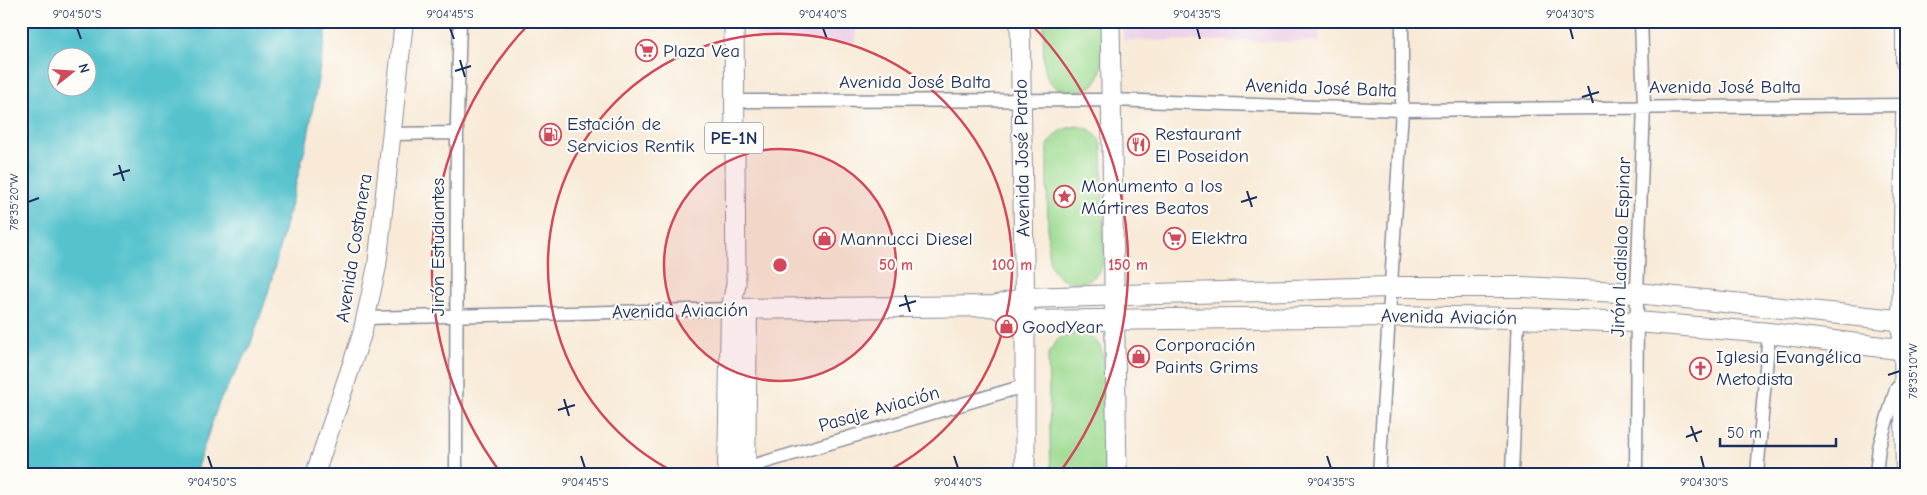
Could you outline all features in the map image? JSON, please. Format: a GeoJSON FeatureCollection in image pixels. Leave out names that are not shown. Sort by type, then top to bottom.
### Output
{"type":"FeatureCollection","features":[{"type":"Feature","properties":{"kind":"highway"},"geometry":{"type":"LineString","coordinates":[[1906,21],[1906,62]]}},
{"type":"Feature","properties":{"kind":"highway"},"geometry":{"type":"LineString","coordinates":[[1904,350],[1906,115]]}},
{"type":"Feature","properties":{"kind":"highway","name":"Avenida Aviación"},"geometry":{"type":"LineString","coordinates":[[739,309],[994,306],[1025,298],[1390,287],[1523,287],[1637,293],[1904,321]]}},
{"type":"Feature","properties":{"kind":"highway","name":"Avenida Aviación"},"geometry":{"type":"LineString","coordinates":[[994,306],[1026,321],[1389,316],[1637,322],[1769,333],[1904,350]]}},
{"type":"Feature","properties":{"kind":"highway","name":"PE-1N"},"geometry":{"type":"LineString","coordinates":[[739,309],[739,472]]}},
{"type":"Feature","properties":{"kind":"main road","name":"Avenida Costanera"},"geometry":{"type":"LineString","coordinates":[[315,474],[362,334],[377,266],[404,21]]}},
{"type":"Feature","properties":{"kind":"main road","name":"PE-1N"},"geometry":{"type":"LineString","coordinates":[[734,21],[736,284],[739,309]]}},
{"type":"Feature","properties":{"kind":"main road","name":"Avenida José Pardo"},"geometry":{"type":"LineString","coordinates":[[1020,21],[1026,321],[1024,386],[1025,474]]}},
{"type":"Feature","properties":{"kind":"main road"},"geometry":{"type":"LineString","coordinates":[[1110,21],[1117,474]]}},
{"type":"Feature","properties":{"kind":"main road"},"geometry":{"type":"LineString","coordinates":[[1904,350],[1905,474]]}},
{"type":"Feature","properties":{"kind":"street","name":"Jirón Estudiantes"},"geometry":{"type":"LineString","coordinates":[[456,474],[457,133],[460,21]]}},
{"type":"Feature","properties":{"kind":"street"},"geometry":{"type":"LineString","coordinates":[[1379,474],[1402,110],[1402,21]]}},
{"type":"Feature","properties":{"kind":"street","name":"Jirón Ladislao Espinar"},"geometry":{"type":"LineString","coordinates":[[1636,474],[1637,293],[1644,106],[1641,21]]}},
{"type":"Feature","properties":{"kind":"street","name":"Avenida José Balta"},"geometry":{"type":"LineString","coordinates":[[734,101],[1111,100],[1402,110],[1644,106],[1906,105]]}},
{"type":"Feature","properties":{"kind":"street"},"geometry":{"type":"LineString","coordinates":[[392,134],[457,133]]}},
{"type":"Feature","properties":{"kind":"street","name":"Avenida Aviación"},"geometry":{"type":"LineString","coordinates":[[366,318],[739,309]]}},
{"type":"Feature","properties":{"kind":"street"},"geometry":{"type":"LineString","coordinates":[[1512,474],[1518,318]]}},
{"type":"Feature","properties":{"kind":"street"},"geometry":{"type":"LineString","coordinates":[[1757,474],[1769,333]]}},
{"type":"Feature","properties":{"kind":"street"},"geometry":{"type":"LineString","coordinates":[[1876,474],[1881,439],[1896,389],[1904,382]]}},
{"type":"Feature","properties":{"kind":"street","name":"Pasaje Aviación"},"geometry":{"type":"LineString","coordinates":[[739,472],[1024,386]]}},
{"type":"Feature","properties":{"kind":"shaded area"},"geometry":{"type":"Polygon","coordinates":[[[757,21],[856,21],[856,42],[756,40],[757,21]]]}},
{"type":"Feature","properties":{"kind":"shaded area"},"geometry":{"type":"Polygon","coordinates":[[[1123,21],[1320,21],[1320,42],[1123,40],[1123,21]]]}},
{"type":"Feature","properties":{"kind":"green space"},"geometry":{"type":"Polygon","coordinates":[[[1044,21],[1102,21],[1102,67],[1093,85],[1084,90],[1068,91],[1058,88],[1050,82],[1046,73],[1044,59],[1044,21]]]}},
{"type":"Feature","properties":{"kind":"green space"},"geometry":{"type":"Polygon","coordinates":[[[1077,126],[1086,128],[1094,133],[1099,139],[1102,149],[1104,258],[1096,275],[1084,281],[1070,282],[1064,280],[1054,271],[1048,255],[1047,148],[1058,132],[1077,126]]]}},
{"type":"Feature","properties":{"kind":"green space"},"geometry":{"type":"Polygon","coordinates":[[[1079,333],[1094,339],[1101,348],[1104,359],[1106,474],[1051,474],[1048,356],[1060,338],[1079,333]]]}},
{"type":"Feature","properties":{"kind":"water"},"geometry":{"type":"Polygon","coordinates":[[[21,21],[328,21],[308,137],[268,293],[249,349],[219,402],[197,467],[197,474],[21,474],[21,21]]]}},
{"type":"Feature","properties":{"kind":"place","name":"Plaza Vea"},"geometry":{"type":"Point","coordinates":[647,51]}},
{"type":"Feature","properties":{"kind":"place","name":"Estación de Servicios Rentik"},"geometry":{"type":"Point","coordinates":[551,135]}},
{"type":"Feature","properties":{"kind":"place","name":"Restaurant El Poseidon"},"geometry":{"type":"Point","coordinates":[1139,145]}},
{"type":"Feature","properties":{"kind":"place","name":"Monumento a los Mártires Beatos"},"geometry":{"type":"Point","coordinates":[1065,197]}},
{"type":"Feature","properties":{"kind":"place","name":"Elektra"},"geometry":{"type":"Point","coordinates":[1175,238]}},
{"type":"Feature","properties":{"kind":"place","name":"Mannucci Diesel"},"geometry":{"type":"Point","coordinates":[824,239]}},
{"type":"Feature","properties":{"kind":"place","name":"GoodYear"},"geometry":{"type":"Point","coordinates":[1006,327]}},
{"type":"Feature","properties":{"kind":"place","name":"Corporación Paints Grims"},"geometry":{"type":"Point","coordinates":[1139,356]}},
{"type":"Feature","properties":{"kind":"place","name":"Iglesia Evangélica Metodista"},"geometry":{"type":"Point","coordinates":[1700,368]}}]}
